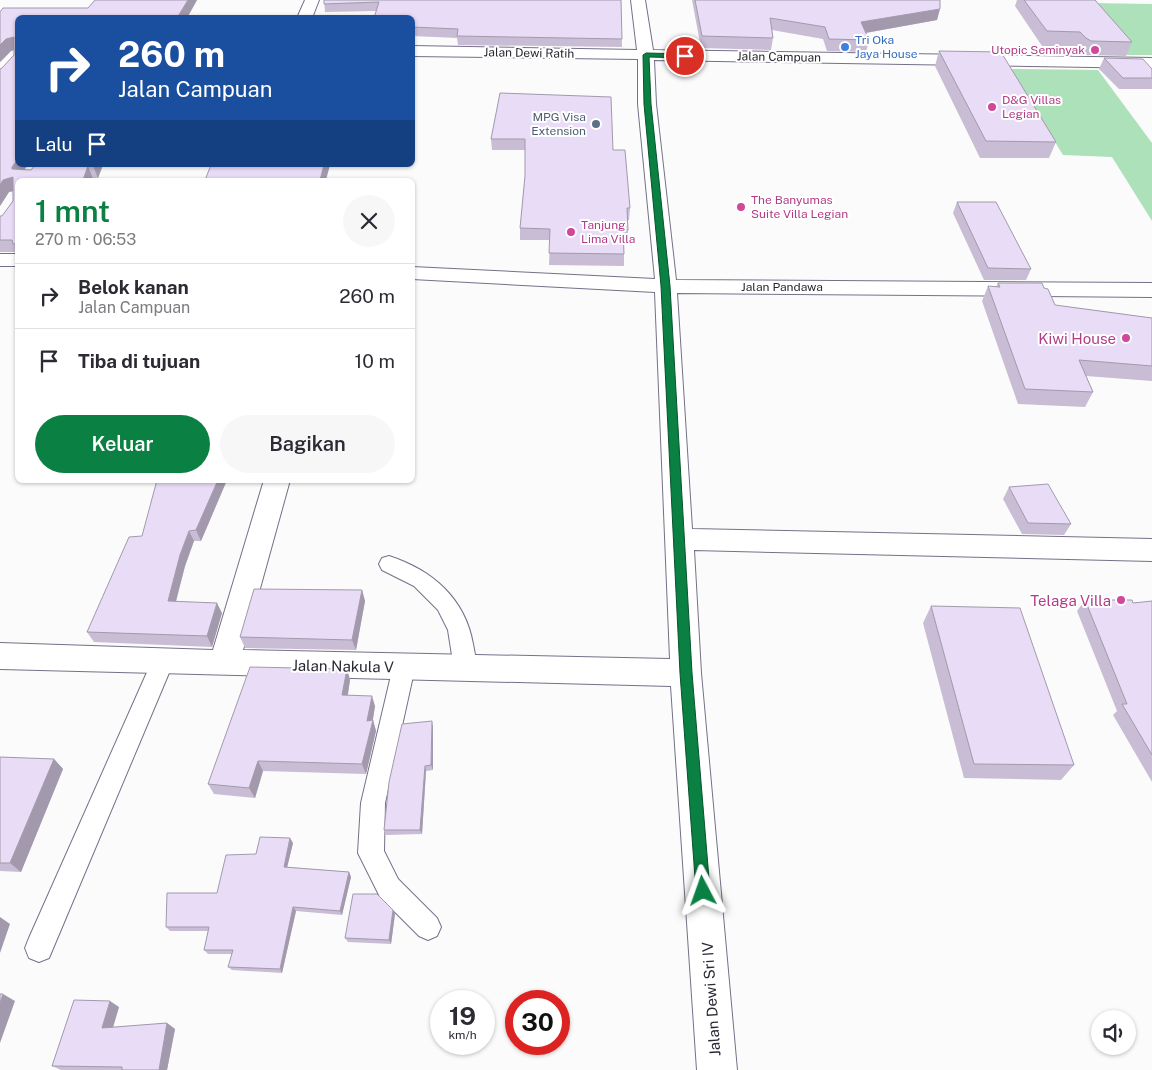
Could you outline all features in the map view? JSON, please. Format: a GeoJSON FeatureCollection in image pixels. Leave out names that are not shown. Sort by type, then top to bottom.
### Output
{"type":"FeatureCollection","features":[{"type":"Feature","properties":{"kind":"street"},"geometry":{"type":"LineString","coordinates":[[305,15],[312,0]]}},
{"type":"Feature","properties":{"kind":"street","name":"Jalan Dewi Sri IV"},"geometry":{"type":"LineString","coordinates":[[638,0],[646,55],[648,104],[666,286],[686,673],[717,1070]]}},
{"type":"Feature","properties":{"kind":"street","name":"Jalan Dewi Ratih"},"geometry":{"type":"LineString","coordinates":[[415,51],[646,55]]}},
{"type":"Feature","properties":{"kind":"street","name":"Jalan Campuan"},"geometry":{"type":"LineString","coordinates":[[646,55],[1152,63]]}},
{"type":"Feature","properties":{"kind":"street"},"geometry":{"type":"LineString","coordinates":[[0,260],[15,260]]}},
{"type":"Feature","properties":{"kind":"street","name":"Jalan Pandawa"},"geometry":{"type":"LineString","coordinates":[[415,273],[666,286],[1152,290]]}},
{"type":"Feature","properties":{"kind":"street"},"geometry":{"type":"LineString","coordinates":[[224,663],[276,483]]}},
{"type":"Feature","properties":{"kind":"street"},"geometry":{"type":"LineString","coordinates":[[680,539],[1152,550]]}},
{"type":"Feature","properties":{"kind":"street","name":"Jalan Nakula V"},"geometry":{"type":"LineString","coordinates":[[0,656],[686,673]]}},
{"type":"Feature","properties":{"kind":"lane"},"geometry":{"type":"LineString","coordinates":[[389,564],[410,571],[439,594],[457,626],[465,668]]}},
{"type":"Feature","properties":{"kind":"lane"},"geometry":{"type":"LineString","coordinates":[[39,948],[163,661]]}},
{"type":"Feature","properties":{"kind":"lane"},"geometry":{"type":"LineString","coordinates":[[404,667],[373,802],[371,853],[389,888],[428,927]]}},
{"type":"Feature","properties":{"kind":"green space"},"geometry":{"type":"Polygon","coordinates":[[[1089,3],[1152,4],[1152,55],[1127,55],[1089,3]]]}},
{"type":"Feature","properties":{"kind":"green space"},"geometry":{"type":"Polygon","coordinates":[[[1010,69],[1098,70],[1152,143],[1152,221],[1112,157],[1063,155],[1010,69]]]}},
{"type":"Feature","properties":{"kind":"building"},"geometry":{"type":"Polygon","coordinates":[[[95,0],[188,0],[179,15],[15,15],[15,163],[12,169],[31,170],[33,167],[88,167],[84,178],[15,178],[15,244],[13,244],[12,240],[0,240],[0,216],[2,216],[13,201],[13,177],[3,180],[0,185],[0,69],[14,55],[14,37],[6,39],[0,45],[0,12],[3,8],[88,8],[95,0]]]}},
{"type":"Feature","properties":{"kind":"building"},"geometry":{"type":"Polygon","coordinates":[[[324,0],[621,0],[622,39],[457,36],[458,29],[415,27],[415,15],[375,15],[379,2],[324,4],[324,0]]]}},
{"type":"Feature","properties":{"kind":"building"},"geometry":{"type":"Polygon","coordinates":[[[695,0],[940,0],[940,9],[861,22],[869,40],[829,39],[825,27],[770,18],[773,38],[702,36],[695,0]]]}},
{"type":"Feature","properties":{"kind":"building"},"geometry":{"type":"Polygon","coordinates":[[[1024,0],[1095,0],[1132,42],[1091,41],[1080,32],[1047,31],[1024,0]]]}},
{"type":"Feature","properties":{"kind":"building"},"geometry":{"type":"Polygon","coordinates":[[[939,51],[1001,52],[1056,142],[986,141],[939,51]]]}},
{"type":"Feature","properties":{"kind":"building"},"geometry":{"type":"Polygon","coordinates":[[[1104,58],[1143,59],[1152,69],[1152,78],[1123,78],[1104,58]]]}},
{"type":"Feature","properties":{"kind":"building"},"geometry":{"type":"Polygon","coordinates":[[[500,93],[611,97],[613,150],[625,150],[630,208],[627,208],[628,230],[623,229],[624,254],[549,253],[550,229],[520,228],[525,176],[525,139],[491,139],[500,93]]]}},
{"type":"Feature","properties":{"kind":"building"},"geometry":{"type":"Polygon","coordinates":[[[210,167],[323,167],[321,178],[206,178],[210,167]]]}},
{"type":"Feature","properties":{"kind":"building"},"geometry":{"type":"Polygon","coordinates":[[[957,202],[996,202],[1031,269],[988,268],[957,202]]]}},
{"type":"Feature","properties":{"kind":"building"},"geometry":{"type":"Polygon","coordinates":[[[998,283],[1042,283],[1044,288],[1048,289],[1055,305],[1152,318],[1152,366],[1079,360],[1093,392],[1025,389],[988,286],[1000,287],[998,283]]]}},
{"type":"Feature","properties":{"kind":"building"},"geometry":{"type":"Polygon","coordinates":[[[156,483],[217,483],[196,530],[189,531],[180,555],[168,601],[217,603],[207,636],[87,632],[129,537],[142,536],[156,483]]]}},
{"type":"Feature","properties":{"kind":"building"},"geometry":{"type":"Polygon","coordinates":[[[1048,484],[1071,524],[1028,523],[1009,487],[1048,484]]]}},
{"type":"Feature","properties":{"kind":"building"},"geometry":{"type":"Polygon","coordinates":[[[254,589],[362,590],[352,640],[240,637],[254,589]]]}},
{"type":"Feature","properties":{"kind":"building"},"geometry":{"type":"Polygon","coordinates":[[[1085,600],[1132,600],[1133,603],[1152,601],[1152,755],[1122,704],[1127,704],[1085,600]]]}},
{"type":"Feature","properties":{"kind":"building"},"geometry":{"type":"Polygon","coordinates":[[[931,606],[1020,608],[1074,765],[974,764],[931,606]]]}},
{"type":"Feature","properties":{"kind":"building"},"geometry":{"type":"Polygon","coordinates":[[[250,667],[347,669],[342,695],[372,696],[367,721],[373,720],[362,764],[258,761],[249,788],[208,784],[250,667]]]}},
{"type":"Feature","properties":{"kind":"building"},"geometry":{"type":"Polygon","coordinates":[[[432,721],[431,765],[425,766],[420,830],[384,830],[389,782],[402,724],[432,721]]]}},
{"type":"Feature","properties":{"kind":"building"},"geometry":{"type":"Polygon","coordinates":[[[0,757],[54,759],[10,863],[0,863],[0,757]]]}},
{"type":"Feature","properties":{"kind":"building"},"geometry":{"type":"Polygon","coordinates":[[[260,837],[290,838],[284,867],[349,872],[340,911],[293,907],[280,969],[228,967],[233,950],[204,950],[209,927],[166,927],[167,893],[217,893],[226,855],[256,854],[260,837]]]}},
{"type":"Feature","properties":{"kind":"building"},"geometry":{"type":"Polygon","coordinates":[[[353,894],[377,894],[393,910],[389,940],[345,938],[353,894]]]}},
{"type":"Feature","properties":{"kind":"building"},"geometry":{"type":"Polygon","coordinates":[[[74,1000],[110,1001],[102,1028],[167,1023],[159,1070],[122,1070],[122,1067],[52,1066],[74,1000]]]}},
{"type":"Feature","properties":{"kind":"place","name":"Tri Oka Jaya House"},"geometry":{"type":"Point","coordinates":[845,47]}},
{"type":"Feature","properties":{"kind":"place","name":"Utopic Seminyak"},"geometry":{"type":"Point","coordinates":[1095,50]}},
{"type":"Feature","properties":{"kind":"place","name":"D&G Villas Legian"},"geometry":{"type":"Point","coordinates":[992,107]}},
{"type":"Feature","properties":{"kind":"place","name":"MPG Visa Extension"},"geometry":{"type":"Point","coordinates":[596,124]}},
{"type":"Feature","properties":{"kind":"place","name":"The Banyumas Suite Villa Legian"},"geometry":{"type":"Point","coordinates":[741,207]}},
{"type":"Feature","properties":{"kind":"place","name":"Tanjung Lima Villa"},"geometry":{"type":"Point","coordinates":[571,232]}},
{"type":"Feature","properties":{"kind":"place","name":"Kiwi House"},"geometry":{"type":"Point","coordinates":[1126,338]}},
{"type":"Feature","properties":{"kind":"place","name":"Telaga Villa"},"geometry":{"type":"Point","coordinates":[1121,600]}},
{"type":"Feature","properties":{"kind":"route"},"geometry":{"type":"LineString","coordinates":[[685,56],[646,55],[648,104],[666,286],[686,673],[703,891]]}}]}
